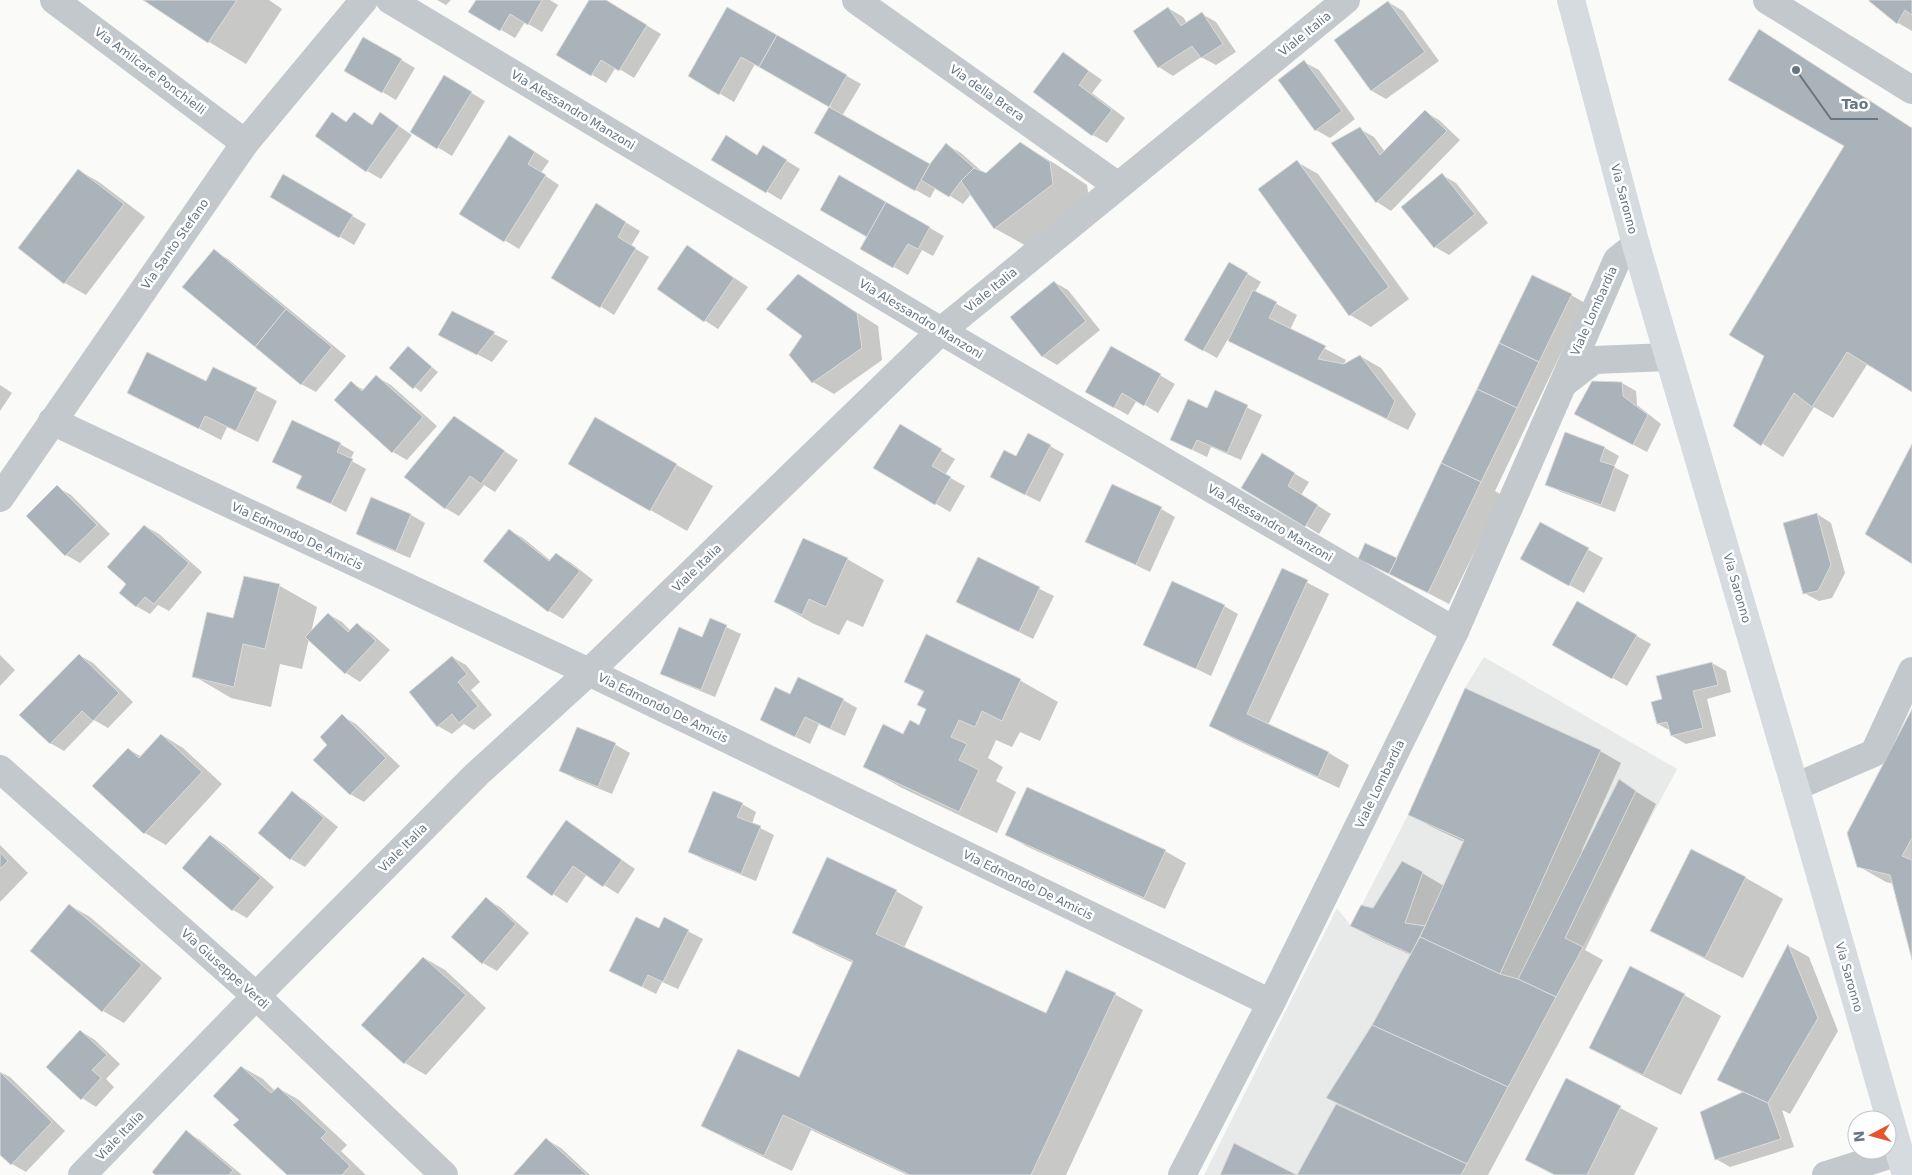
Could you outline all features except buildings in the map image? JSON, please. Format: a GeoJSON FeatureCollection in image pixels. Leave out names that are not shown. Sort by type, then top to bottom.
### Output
{"type":"FeatureCollection","features":[{"type":"Feature","properties":{"kind":"main road","name":"Via Saronno"},"geometry":{"type":"LineString","coordinates":[[1571,0],[1636,245],[1796,787],[1902,1164]]}},
{"type":"Feature","properties":{"kind":"street","name":"Via Amilcare Ponchielli"},"geometry":{"type":"LineString","coordinates":[[54,0],[245,143]]}},
{"type":"Feature","properties":{"kind":"street","name":"Via Santo Stefano"},"geometry":{"type":"LineString","coordinates":[[0,498],[52,420],[245,143],[364,0]]}},
{"type":"Feature","properties":{"kind":"street","name":"Via Alessandro Manzoni"},"geometry":{"type":"LineString","coordinates":[[390,0],[941,332],[1455,631]]}},
{"type":"Feature","properties":{"kind":"street","name":"Via della Brera"},"geometry":{"type":"LineString","coordinates":[[856,0],[1118,186]]}},
{"type":"Feature","properties":{"kind":"street","name":"Viale Italia"},"geometry":{"type":"LineString","coordinates":[[82,1175],[256,996],[477,774],[589,672],[941,332],[1346,0]]}},
{"type":"Feature","properties":{"kind":"street"},"geometry":{"type":"LineString","coordinates":[[1777,2],[1912,90]]}},
{"type":"Feature","properties":{"kind":"street","name":"Viale Lombardia"},"geometry":{"type":"LineString","coordinates":[[1182,1175],[1271,1003],[1455,631],[1616,260],[1636,245]]}},
{"type":"Feature","properties":{"kind":"street","name":"Viale Lombardia"},"geometry":{"type":"LineString","coordinates":[[1561,385],[1594,360],[1668,357]]}},
{"type":"Feature","properties":{"kind":"street","name":"Via Edmondo De Amicis"},"geometry":{"type":"LineString","coordinates":[[52,420],[589,672],[1271,1003]]}},
{"type":"Feature","properties":{"kind":"street"},"geometry":{"type":"LineString","coordinates":[[1796,787],[1874,753],[1912,674]]}},
{"type":"Feature","properties":{"kind":"street","name":"Via Giuseppe Verdi"},"geometry":{"type":"LineString","coordinates":[[0,769],[256,996],[444,1175]]}},
{"type":"Feature","properties":{"kind":"street"},"geometry":{"type":"LineString","coordinates":[[1826,1175],[1902,1164]]}},
{"type":"Feature","properties":{"kind":"shaded area"},"geometry":{"type":"Polygon","coordinates":[[[1484,657],[1677,769],[1461,1175],[1204,1175],[1337,908],[1351,926],[1408,815],[1465,688],[1484,657]]]}},
{"type":"Feature","properties":{"kind":"place","name":"Tao"},"geometry":{"type":"Point","coordinates":[1796,70]}}]}
